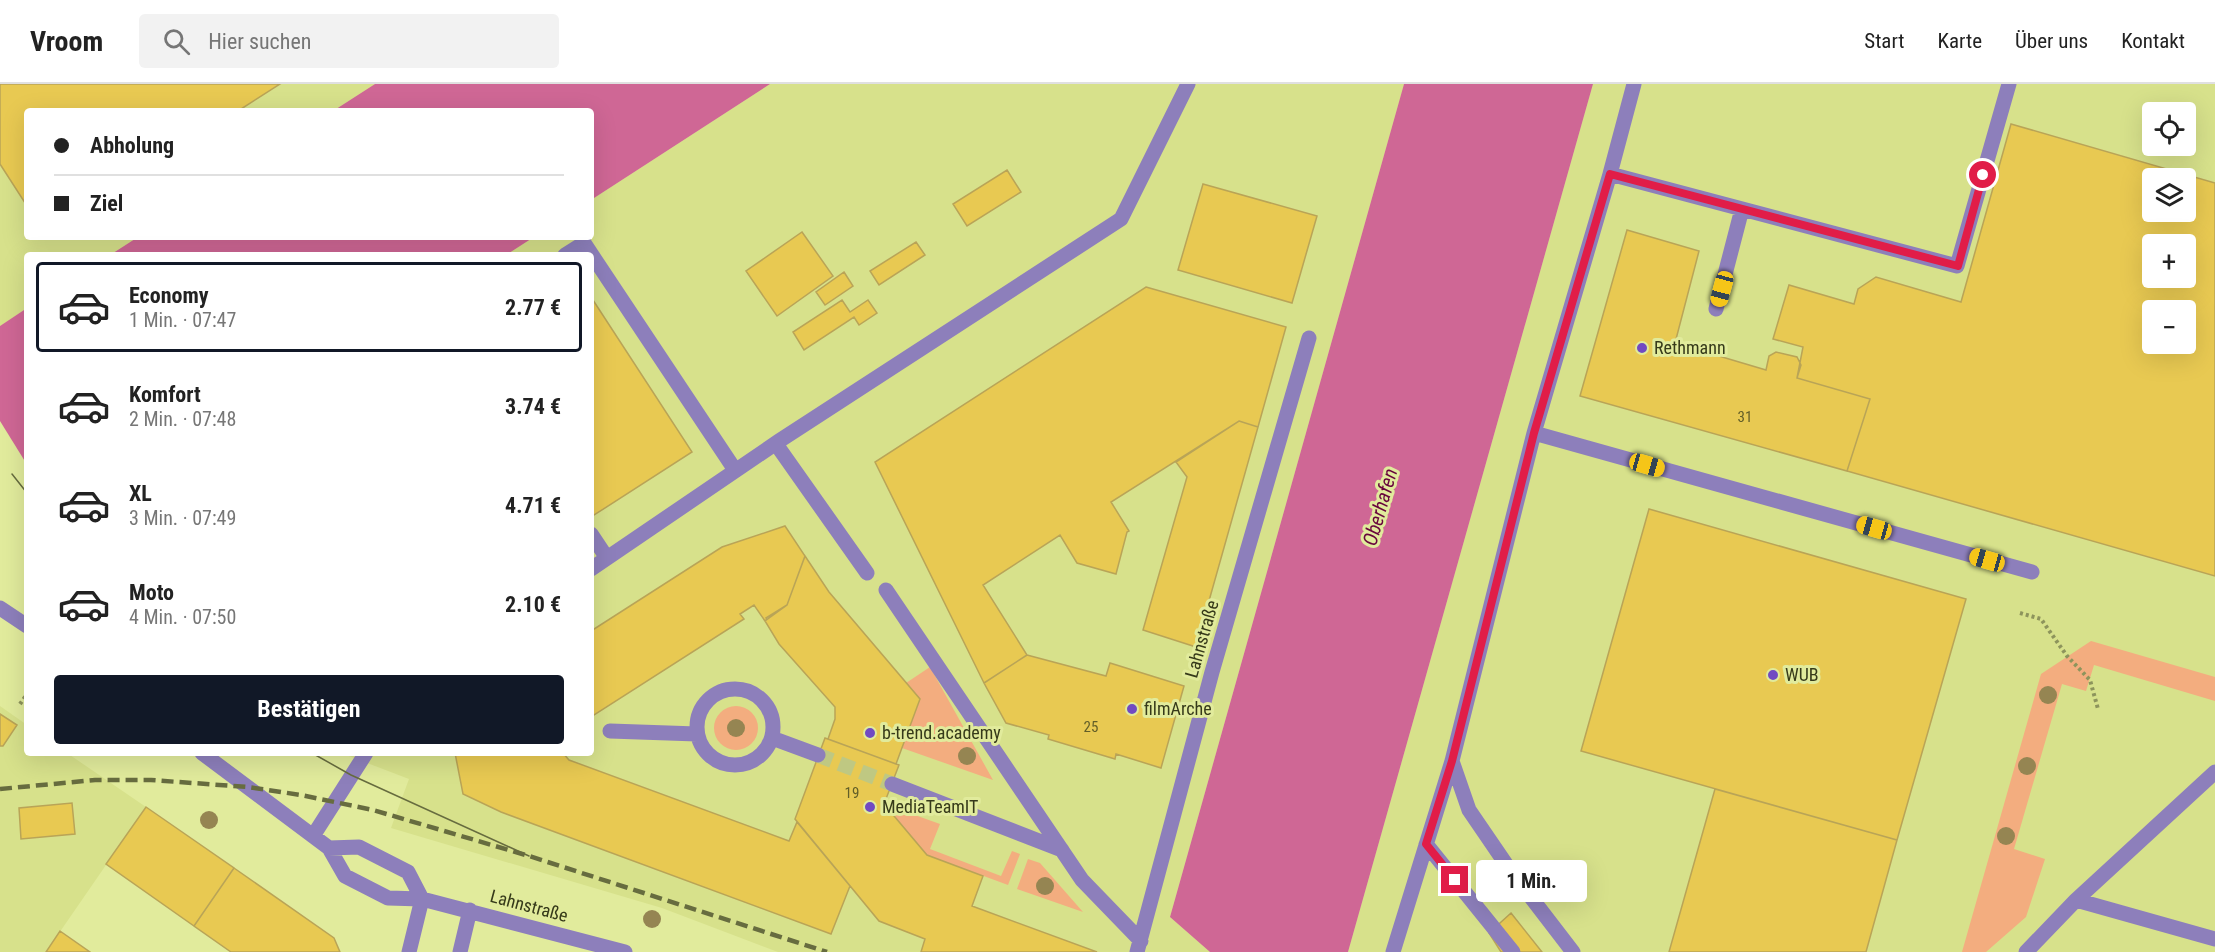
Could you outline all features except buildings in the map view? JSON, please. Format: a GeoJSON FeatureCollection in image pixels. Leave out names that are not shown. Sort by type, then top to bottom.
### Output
{"type":"FeatureCollection","features":[{"type":"Feature","properties":{"kind":"street"},"geometry":{"type":"LineString","coordinates":[[594,567],[735,471],[1121,219],[1188,84]]}},
{"type":"Feature","properties":{"kind":"street"},"geometry":{"type":"LineString","coordinates":[[1393,952],[1452,761],[1534,433],[1634,84]]}},
{"type":"Feature","properties":{"kind":"street"},"geometry":{"type":"LineString","coordinates":[[1610,174],[1958,266],[2009,84]]}},
{"type":"Feature","properties":{"kind":"street"},"geometry":{"type":"LineString","coordinates":[[1716,309],[1742,209]]}},
{"type":"Feature","properties":{"kind":"street"},"geometry":{"type":"LineString","coordinates":[[570,252],[584,243],[590,252]]}},
{"type":"Feature","properties":{"kind":"street"},"geometry":{"type":"LineString","coordinates":[[594,258],[735,471]]}},
{"type":"Feature","properties":{"kind":"street","name":"Lahnstraße"},"geometry":{"type":"LineString","coordinates":[[1139,946],[1212,672],[1310,338]]}},
{"type":"Feature","properties":{"kind":"street"},"geometry":{"type":"LineString","coordinates":[[1534,433],[2032,572]]}},
{"type":"Feature","properties":{"kind":"street"},"geometry":{"type":"LineString","coordinates":[[776,444],[867,573]]}},
{"type":"Feature","properties":{"kind":"street"},"geometry":{"type":"LineString","coordinates":[[594,538],[607,558]]}},
{"type":"Feature","properties":{"kind":"street"},"geometry":{"type":"LineString","coordinates":[[886,590],[1082,880],[1139,946]]}},
{"type":"Feature","properties":{"kind":"street"},"geometry":{"type":"LineString","coordinates":[[0,608],[24,624]]}},
{"type":"Feature","properties":{"kind":"street"},"geometry":{"type":"LineString","coordinates":[[735,689],[748,691],[759,698],[768,708],[773,721],[769,746],[749,764],[736,766],[722,763],[711,757],[702,747],[698,734],[700,715],[710,699],[722,692],[735,689]]}},
{"type":"Feature","properties":{"kind":"street"},"geometry":{"type":"LineString","coordinates":[[610,731],[698,734]]}},
{"type":"Feature","properties":{"kind":"street"},"geometry":{"type":"LineString","coordinates":[[772,738],[818,755]]}},
{"type":"Feature","properties":{"kind":"street","name":"Lahnstraße"},"geometry":{"type":"LineString","coordinates":[[206,756],[329,848],[345,876],[360,885],[388,898],[422,898],[625,952]]}},
{"type":"Feature","properties":{"kind":"street"},"geometry":{"type":"LineString","coordinates":[[313,836],[364,756]]}},
{"type":"Feature","properties":{"kind":"street"},"geometry":{"type":"LineString","coordinates":[[1452,761],[1469,810],[1510,870],[1574,952]]}},
{"type":"Feature","properties":{"kind":"street"},"geometry":{"type":"LineString","coordinates":[[2026,952],[2076,900],[2215,772]]}},
{"type":"Feature","properties":{"kind":"street"},"geometry":{"type":"LineString","coordinates":[[892,784],[1062,850]]}},
{"type":"Feature","properties":{"kind":"street"},"geometry":{"type":"LineString","coordinates":[[1426,844],[1513,952]]}},
{"type":"Feature","properties":{"kind":"street"},"geometry":{"type":"LineString","coordinates":[[329,848],[359,847],[408,872],[422,898],[410,952]]}},
{"type":"Feature","properties":{"kind":"street"},"geometry":{"type":"LineString","coordinates":[[2076,900],[2215,939]]}},
{"type":"Feature","properties":{"kind":"street"},"geometry":{"type":"LineString","coordinates":[[460,952],[470,910]]}},
{"type":"Feature","properties":{"kind":"path"},"geometry":{"type":"LineString","coordinates":[[2020,613],[2041,619],[2067,657],[2090,680],[2097,709]]}},
{"type":"Feature","properties":{"kind":"path"},"geometry":{"type":"LineString","coordinates":[[20,704],[24,698]]}},
{"type":"Feature","properties":{"kind":"shaded area"},"geometry":{"type":"Polygon","coordinates":[[[0,84],[375,84],[338,108],[24,108],[24,240],[133,240],[115,252],[24,252],[24,310],[0,326],[0,84]]]}},
{"type":"Feature","properties":{"kind":"shaded area"},"geometry":{"type":"Polygon","coordinates":[[[770,84],[1404,84],[1170,917],[1210,952],[778,952],[662,908],[391,828],[409,779],[349,756],[594,756],[594,252],[511,252],[529,240],[594,240],[594,198],[770,84]]]}},
{"type":"Feature","properties":{"kind":"shaded area"},"geometry":{"type":"Polygon","coordinates":[[[1593,84],[2215,84],[2215,952],[1348,952],[1593,84]]]}},
{"type":"Feature","properties":{"kind":"shaded area"},"geometry":{"type":"Polygon","coordinates":[[[2091,641],[2215,677],[2215,701],[2094,665],[2086,691],[2062,684],[2014,849],[2045,859],[2026,917],[1986,952],[1962,952],[2041,674],[2091,641]]]}},
{"type":"Feature","properties":{"kind":"shaded area"},"geometry":{"type":"Polygon","coordinates":[[[930,667],[993,780],[902,748],[920,699],[906,683],[930,667]]]}},
{"type":"Feature","properties":{"kind":"shaded area"},"geometry":{"type":"Polygon","coordinates":[[[0,706],[24,723],[24,756],[71,756],[146,807],[46,952],[0,952],[0,706]]]}},
{"type":"Feature","properties":{"kind":"shaded area"},"geometry":{"type":"Polygon","coordinates":[[[736,706],[751,713],[758,728],[751,743],[736,750],[721,743],[714,728],[721,713],[736,706]]]}},
{"type":"Feature","properties":{"kind":"shaded area"},"geometry":{"type":"Polygon","coordinates":[[[884,804],[940,824],[930,849],[1001,876],[1012,851],[1020,854],[1008,885],[927,855],[884,804]]]}},
{"type":"Feature","properties":{"kind":"shaded area"},"geometry":{"type":"Polygon","coordinates":[[[1028,859],[1040,863],[1083,912],[1017,889],[1028,859]]]}},
{"type":"Feature","properties":{"kind":"water"},"geometry":{"type":"Polygon","coordinates":[[[375,84],[770,84],[594,198],[594,108],[338,108],[375,84]]]}},
{"type":"Feature","properties":{"kind":"water","name":"Oberhafen"},"geometry":{"type":"Polygon","coordinates":[[[1404,84],[1593,84],[1348,952],[1210,952],[1170,917],[1404,84]]]}},
{"type":"Feature","properties":{"kind":"water"},"geometry":{"type":"Polygon","coordinates":[[[133,240],[529,240],[511,252],[115,252],[133,240]]]}},
{"type":"Feature","properties":{"kind":"water"},"geometry":{"type":"Polygon","coordinates":[[[24,310],[24,461],[0,476],[0,326],[24,310]]]}},
{"type":"Feature","properties":{"kind":"pier"},"geometry":{"type":"Polygon","coordinates":[[[0,421],[24,460],[24,464],[0,479],[0,421]]]}},
{"type":"Feature","properties":{"kind":"tunnel"},"geometry":{"type":"LineString","coordinates":[[818,755],[892,784]]}},
{"type":"Feature","properties":{"kind":"tram line"},"geometry":{"type":"LineString","coordinates":[[12,474],[24,489]]}},
{"type":"Feature","properties":{"kind":"tram line"},"geometry":{"type":"LineString","coordinates":[[317,756],[351,775],[529,856]]}},
{"type":"Feature","properties":{"kind":"railway"},"geometry":{"type":"LineString","coordinates":[[0,789],[95,780],[151,780],[248,787],[301,795],[373,810],[529,856],[827,952]]}},
{"type":"Feature","properties":{"kind":"place","name":"Rethmann"},"geometry":{"type":"Point","coordinates":[1642,348]}},
{"type":"Feature","properties":{"kind":"place","name":"WUB"},"geometry":{"type":"Point","coordinates":[1773,675]}},
{"type":"Feature","properties":{"kind":"place","name":"filmArche"},"geometry":{"type":"Point","coordinates":[1132,709]}},
{"type":"Feature","properties":{"kind":"place","name":"b-trend.academy"},"geometry":{"type":"Point","coordinates":[870,733]}},
{"type":"Feature","properties":{"kind":"place","name":"MediaTeamIT"},"geometry":{"type":"Point","coordinates":[870,807]}},
{"type":"Feature","properties":{"kind":"route"},"geometry":{"type":"LineString","coordinates":[[1455,880],[1426,844],[1452,761],[1534,433],[1610,174],[1958,266],[1983,175]]}}]}
